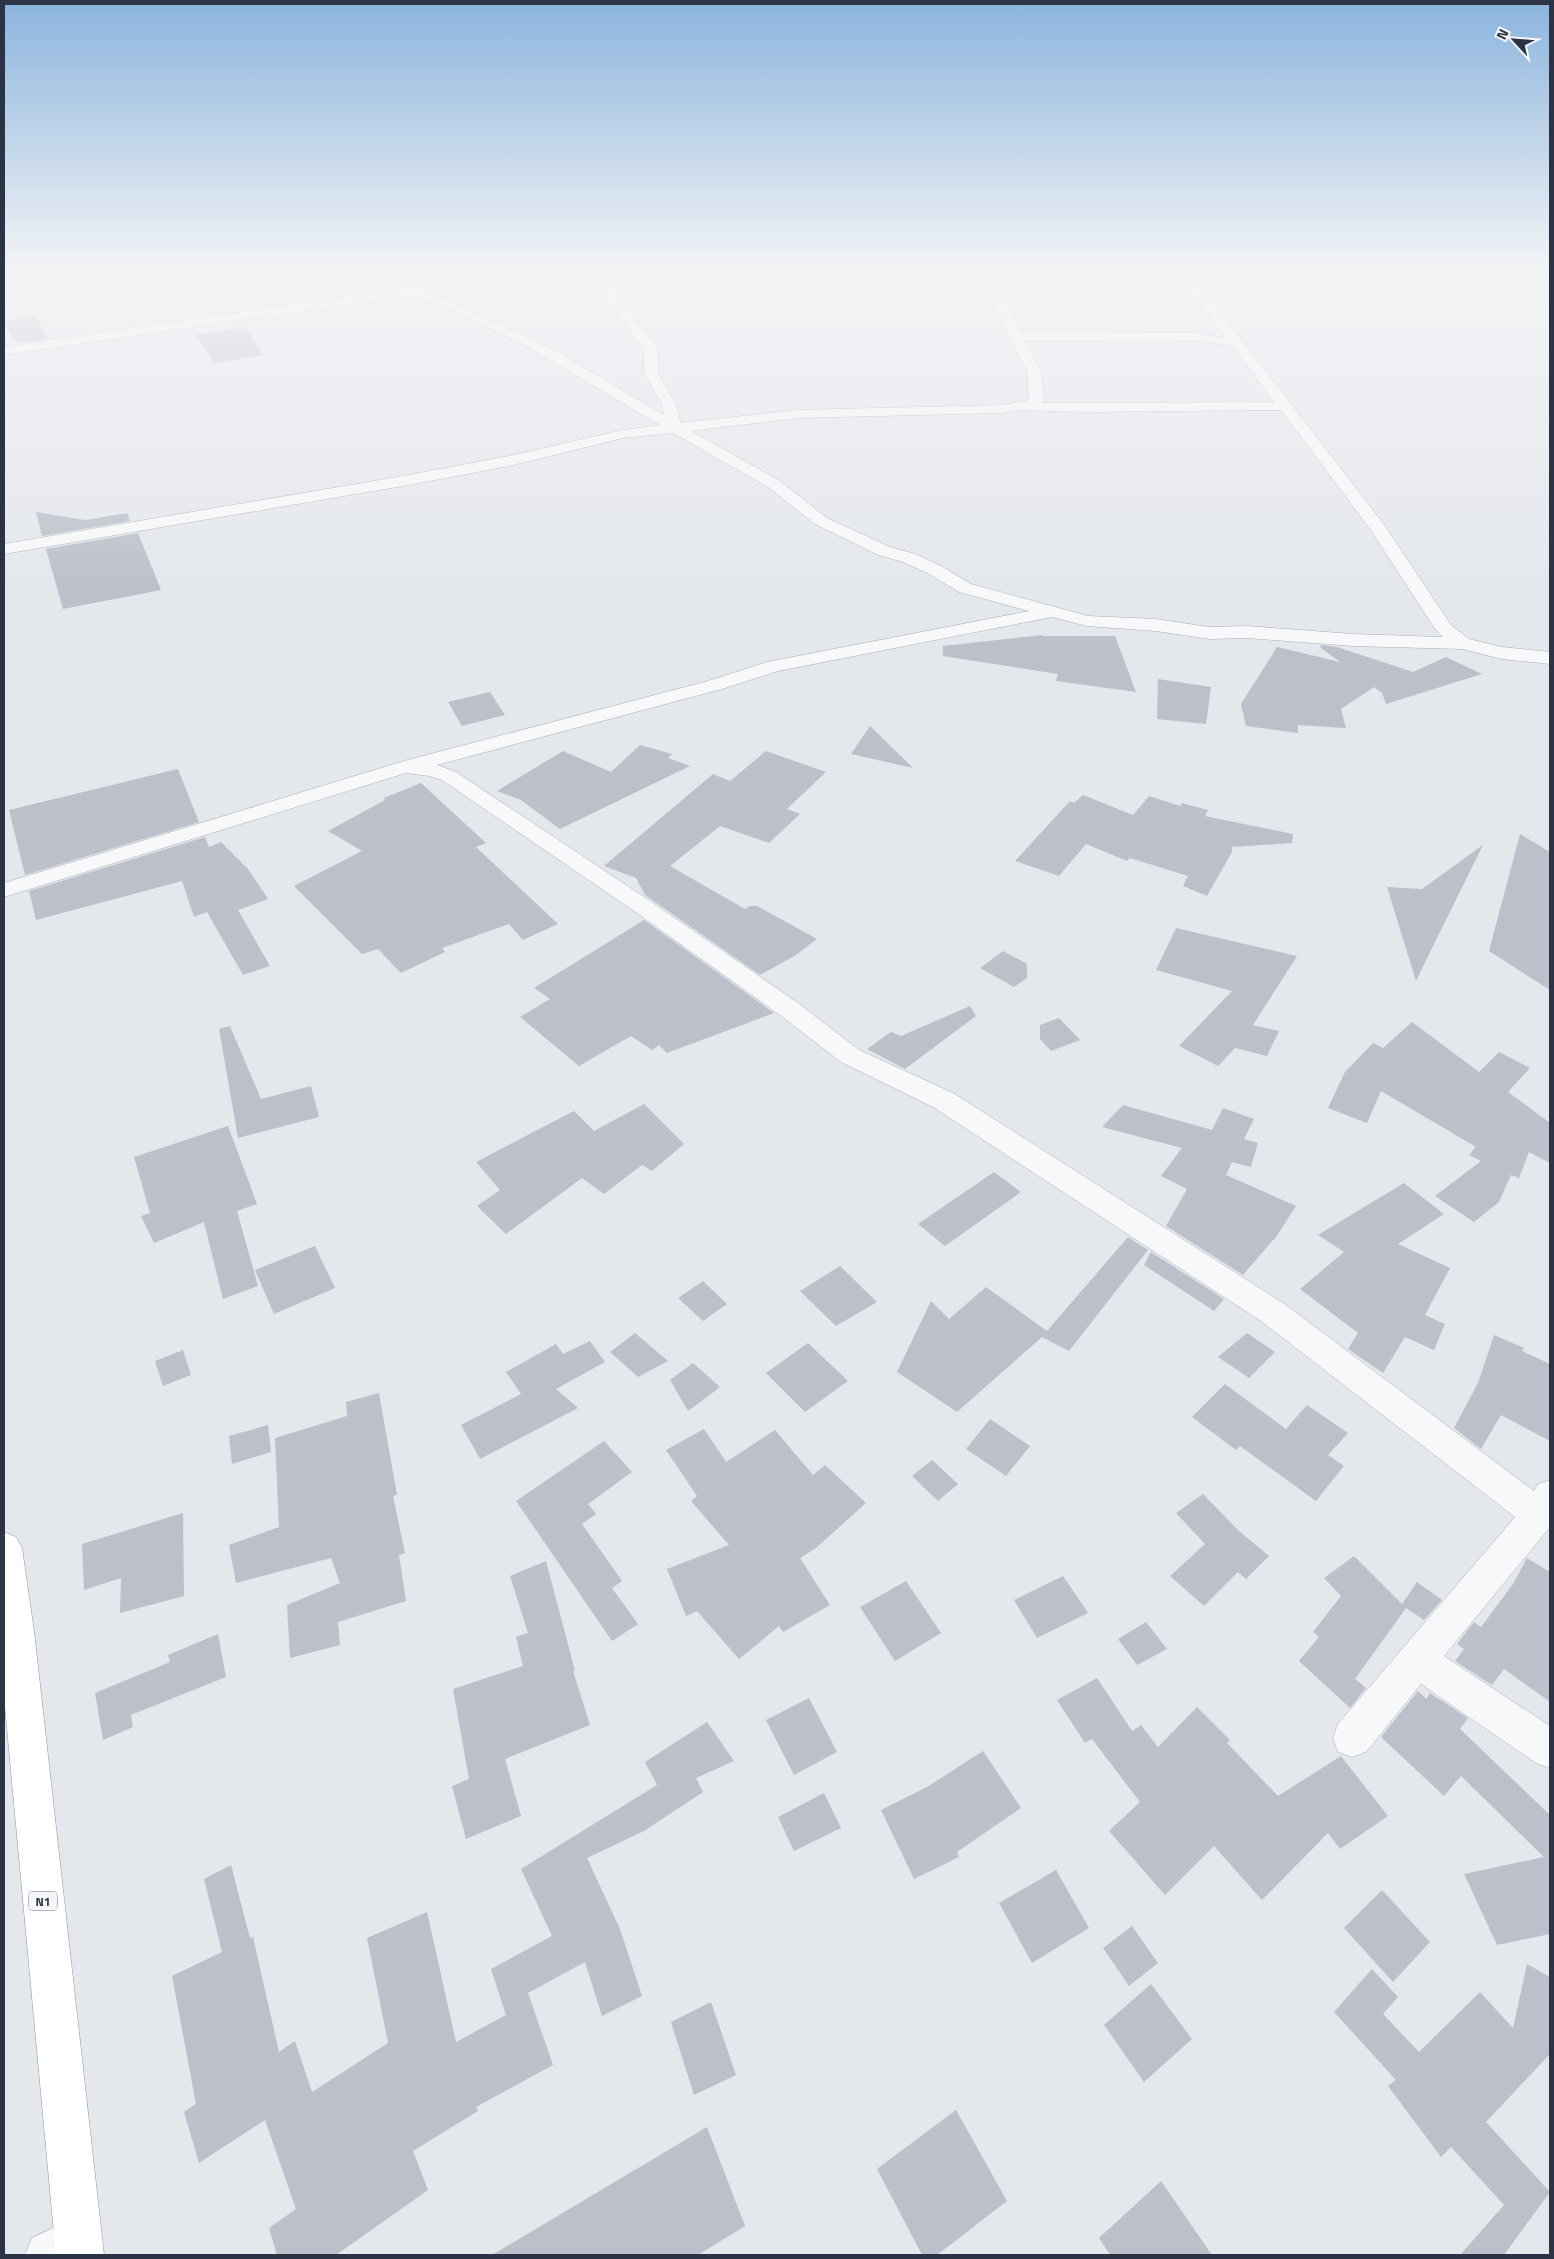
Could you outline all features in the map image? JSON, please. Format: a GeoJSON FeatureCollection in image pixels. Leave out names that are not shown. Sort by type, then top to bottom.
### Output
{"type":"FeatureCollection","features":[{"type":"Feature","properties":{"kind":"highway","name":"N1"},"geometry":{"type":"LineString","coordinates":[[4,1548],[16,1631],[69,2250]]}},
{"type":"Feature","properties":{"kind":"street"},"geometry":{"type":"LineString","coordinates":[[593,376],[675,428],[774,484],[821,522],[884,552],[909,558],[935,570],[965,588],[1087,621],[1156,625],[1209,633],[1247,632],[1362,641],[1462,643],[1502,653],[1550,658]]}},
{"type":"Feature","properties":{"kind":"street"},"geometry":{"type":"LineString","coordinates":[[653,376],[668,403],[675,428]]}},
{"type":"Feature","properties":{"kind":"street"},"geometry":{"type":"LineString","coordinates":[[1021,407],[1034,403],[1037,400],[1035,376]]}},
{"type":"Feature","properties":{"kind":"street"},"geometry":{"type":"LineString","coordinates":[[1261,376],[1377,527],[1444,629],[1462,643]]}},
{"type":"Feature","properties":{"kind":"street"},"geometry":{"type":"LineString","coordinates":[[4,548],[403,481],[509,461],[623,434],[797,414],[1021,407],[1284,406]]}},
{"type":"Feature","properties":{"kind":"street"},"geometry":{"type":"LineString","coordinates":[[4,890],[405,767],[715,684],[774,666],[1053,612]]}},
{"type":"Feature","properties":{"kind":"street"},"geometry":{"type":"LineString","coordinates":[[405,767],[433,770],[449,776],[642,906],[789,1009],[850,1056],[943,1100],[1094,1196],[1272,1312],[1545,1505],[1352,1738]]}},
{"type":"Feature","properties":{"kind":"street"},"geometry":{"type":"LineString","coordinates":[[1418,1660],[1550,1749]]}},
{"type":"Feature","properties":{"kind":"building"},"geometry":{"type":"Polygon","coordinates":[[[36,512],[85,520],[127,513],[130,521],[42,536],[36,512]]]}},
{"type":"Feature","properties":{"kind":"building"},"geometry":{"type":"Polygon","coordinates":[[[138,533],[161,590],[63,609],[46,549],[138,533]]]}},
{"type":"Feature","properties":{"kind":"building"},"geometry":{"type":"Polygon","coordinates":[[[1042,635],[1115,636],[1136,692],[1056,681],[1058,674],[943,656],[943,646],[1042,635]]]}},
{"type":"Feature","properties":{"kind":"building"},"geometry":{"type":"Polygon","coordinates":[[[1321,645],[1337,647],[1413,672],[1446,657],[1482,674],[1386,704],[1382,693],[1374,687],[1341,709],[1346,728],[1298,725],[1298,733],[1246,726],[1241,704],[1277,647],[1340,662],[1320,647],[1321,645]]]}},
{"type":"Feature","properties":{"kind":"building"},"geometry":{"type":"Polygon","coordinates":[[[1158,679],[1211,687],[1206,724],[1157,719],[1158,679]]]}},
{"type":"Feature","properties":{"kind":"building"},"geometry":{"type":"Polygon","coordinates":[[[490,692],[505,715],[462,726],[448,702],[490,692]]]}},
{"type":"Feature","properties":{"kind":"building"},"geometry":{"type":"Polygon","coordinates":[[[870,726],[913,768],[851,754],[870,726]]]}},
{"type":"Feature","properties":{"kind":"building"},"geometry":{"type":"Polygon","coordinates":[[[640,745],[672,754],[668,758],[690,766],[560,829],[521,800],[497,791],[563,751],[611,772],[640,745]]]}},
{"type":"Feature","properties":{"kind":"building"},"geometry":{"type":"Polygon","coordinates":[[[766,751],[826,772],[787,809],[800,814],[769,843],[720,826],[670,866],[745,909],[750,906],[757,906],[817,939],[796,955],[760,975],[645,895],[636,878],[604,866],[713,774],[730,781],[766,751]]]}},
{"type":"Feature","properties":{"kind":"building"},"geometry":{"type":"Polygon","coordinates":[[[178,769],[199,822],[25,875],[9,810],[178,769]]]}},
{"type":"Feature","properties":{"kind":"building"},"geometry":{"type":"Polygon","coordinates":[[[421,783],[486,843],[476,847],[558,924],[523,940],[509,924],[442,948],[445,952],[401,973],[378,949],[362,954],[294,886],[362,851],[328,831],[385,800],[384,798],[421,783]]]}},
{"type":"Feature","properties":{"kind":"building"},"geometry":{"type":"Polygon","coordinates":[[[1083,795],[1133,815],[1149,796],[1180,806],[1182,803],[1208,810],[1205,816],[1293,834],[1292,843],[1232,847],[1232,852],[1207,896],[1183,886],[1188,876],[1130,858],[1127,861],[1086,844],[1059,876],[1015,861],[1070,801],[1074,803],[1083,795]]]}},
{"type":"Feature","properties":{"kind":"building"},"geometry":{"type":"Polygon","coordinates":[[[1520,834],[1550,852],[1550,990],[1489,951],[1520,834]]]}},
{"type":"Feature","properties":{"kind":"building"},"geometry":{"type":"Polygon","coordinates":[[[205,837],[209,847],[221,842],[248,869],[268,899],[238,910],[270,966],[243,975],[207,912],[194,917],[182,881],[36,920],[29,891],[205,837]]]}},
{"type":"Feature","properties":{"kind":"building"},"geometry":{"type":"Polygon","coordinates":[[[1483,845],[1416,981],[1387,887],[1422,889],[1483,845]]]}},
{"type":"Feature","properties":{"kind":"building"},"geometry":{"type":"Polygon","coordinates":[[[644,920],[774,1013],[667,1053],[659,1045],[652,1050],[631,1036],[579,1066],[520,1017],[550,999],[534,988],[644,920]]]}},
{"type":"Feature","properties":{"kind":"building"},"geometry":{"type":"Polygon","coordinates":[[[1176,928],[1297,956],[1253,1025],[1279,1031],[1267,1056],[1235,1048],[1218,1066],[1179,1046],[1232,991],[1156,970],[1176,928]]]}},
{"type":"Feature","properties":{"kind":"building"},"geometry":{"type":"Polygon","coordinates":[[[1003,951],[1027,964],[1027,978],[1014,987],[980,968],[1003,951]]]}},
{"type":"Feature","properties":{"kind":"building"},"geometry":{"type":"Polygon","coordinates":[[[970,1006],[976,1016],[905,1069],[867,1049],[891,1032],[901,1036],[970,1006]]]}},
{"type":"Feature","properties":{"kind":"building"},"geometry":{"type":"Polygon","coordinates":[[[1059,1018],[1080,1040],[1051,1051],[1040,1039],[1040,1025],[1059,1018]]]}},
{"type":"Feature","properties":{"kind":"building"},"geometry":{"type":"Polygon","coordinates":[[[1412,1022],[1479,1072],[1499,1052],[1530,1068],[1508,1092],[1550,1123],[1550,1163],[1529,1152],[1519,1178],[1511,1175],[1499,1202],[1474,1222],[1435,1196],[1481,1161],[1469,1155],[1476,1147],[1381,1091],[1367,1123],[1328,1108],[1345,1072],[1373,1043],[1383,1048],[1412,1022]]]}},
{"type":"Feature","properties":{"kind":"building"},"geometry":{"type":"Polygon","coordinates":[[[230,1026],[261,1099],[311,1086],[319,1117],[238,1138],[219,1029],[230,1026]]]}},
{"type":"Feature","properties":{"kind":"building"},"geometry":{"type":"Polygon","coordinates":[[[644,1104],[684,1144],[652,1171],[642,1165],[604,1194],[582,1178],[506,1234],[477,1206],[500,1190],[476,1162],[574,1111],[594,1131],[644,1104]]]}},
{"type":"Feature","properties":{"kind":"building"},"geometry":{"type":"Polygon","coordinates":[[[1123,1105],[1212,1130],[1223,1108],[1254,1119],[1244,1139],[1258,1143],[1251,1167],[1232,1162],[1226,1175],[1296,1206],[1274,1240],[1243,1275],[1166,1226],[1187,1189],[1161,1176],[1182,1148],[1102,1127],[1123,1105]]]}},
{"type":"Feature","properties":{"kind":"building"},"geometry":{"type":"Polygon","coordinates":[[[228,1126],[257,1204],[237,1211],[258,1286],[223,1299],[204,1222],[154,1243],[141,1216],[150,1213],[134,1157],[228,1126]]]}},
{"type":"Feature","properties":{"kind":"building"},"geometry":{"type":"Polygon","coordinates":[[[994,1172],[1021,1192],[945,1246],[918,1224],[994,1172]]]}},
{"type":"Feature","properties":{"kind":"building"},"geometry":{"type":"Polygon","coordinates":[[[1404,1183],[1444,1214],[1398,1244],[1450,1268],[1425,1315],[1445,1324],[1434,1350],[1405,1337],[1383,1373],[1348,1349],[1358,1333],[1300,1289],[1344,1252],[1318,1235],[1404,1183]]]}},
{"type":"Feature","properties":{"kind":"building"},"geometry":{"type":"Polygon","coordinates":[[[1128,1237],[1148,1250],[1069,1351],[1042,1337],[957,1412],[897,1372],[931,1301],[949,1319],[986,1287],[1047,1331],[1128,1237]]]}},
{"type":"Feature","properties":{"kind":"building"},"geometry":{"type":"Polygon","coordinates":[[[315,1246],[335,1288],[274,1314],[255,1270],[315,1246]]]}},
{"type":"Feature","properties":{"kind":"building"},"geometry":{"type":"Polygon","coordinates":[[[1151,1252],[1224,1299],[1214,1311],[1144,1265],[1151,1252]]]}},
{"type":"Feature","properties":{"kind":"building"},"geometry":{"type":"Polygon","coordinates":[[[840,1266],[877,1302],[836,1326],[800,1291],[840,1266]]]}},
{"type":"Feature","properties":{"kind":"building"},"geometry":{"type":"Polygon","coordinates":[[[703,1281],[727,1304],[703,1321],[678,1298],[703,1281]]]}},
{"type":"Feature","properties":{"kind":"building"},"geometry":{"type":"Polygon","coordinates":[[[635,1333],[668,1361],[638,1377],[610,1352],[635,1333]]]}},
{"type":"Feature","properties":{"kind":"building"},"geometry":{"type":"Polygon","coordinates":[[[1247,1333],[1275,1352],[1249,1378],[1218,1357],[1247,1333]]]}},
{"type":"Feature","properties":{"kind":"building"},"geometry":{"type":"Polygon","coordinates":[[[1494,1335],[1524,1348],[1522,1351],[1550,1364],[1550,1441],[1501,1415],[1481,1449],[1454,1428],[1478,1383],[1494,1335]]]}},
{"type":"Feature","properties":{"kind":"building"},"geometry":{"type":"Polygon","coordinates":[[[590,1341],[605,1362],[556,1389],[578,1408],[480,1459],[461,1425],[521,1394],[506,1372],[556,1344],[563,1354],[590,1341]]]}},
{"type":"Feature","properties":{"kind":"building"},"geometry":{"type":"Polygon","coordinates":[[[808,1343],[848,1381],[805,1412],[766,1373],[808,1343]]]}},
{"type":"Feature","properties":{"kind":"building"},"geometry":{"type":"Polygon","coordinates":[[[183,1350],[191,1375],[163,1386],[155,1361],[183,1350]]]}},
{"type":"Feature","properties":{"kind":"building"},"geometry":{"type":"Polygon","coordinates":[[[693,1363],[720,1387],[688,1411],[670,1380],[693,1363]]]}},
{"type":"Feature","properties":{"kind":"building"},"geometry":{"type":"Polygon","coordinates":[[[1225,1384],[1286,1429],[1307,1405],[1348,1433],[1328,1455],[1344,1466],[1316,1501],[1240,1446],[1236,1450],[1192,1417],[1225,1384]]]}},
{"type":"Feature","properties":{"kind":"building"},"geometry":{"type":"Polygon","coordinates":[[[379,1393],[397,1495],[393,1496],[405,1553],[399,1555],[406,1601],[338,1622],[340,1645],[290,1658],[287,1605],[340,1583],[331,1558],[236,1583],[229,1545],[279,1527],[275,1438],[347,1416],[346,1402],[379,1393]]]}},
{"type":"Feature","properties":{"kind":"building"},"geometry":{"type":"Polygon","coordinates":[[[990,1419],[1030,1446],[1006,1476],[966,1449],[990,1419]]]}},
{"type":"Feature","properties":{"kind":"building"},"geometry":{"type":"Polygon","coordinates":[[[268,1425],[271,1452],[232,1464],[229,1436],[268,1425]]]}},
{"type":"Feature","properties":{"kind":"building"},"geometry":{"type":"Polygon","coordinates":[[[704,1429],[726,1462],[775,1430],[813,1475],[825,1465],[866,1503],[816,1548],[800,1558],[830,1605],[783,1632],[779,1626],[739,1659],[697,1611],[686,1616],[667,1569],[729,1545],[691,1501],[697,1496],[666,1450],[704,1429]]]}},
{"type":"Feature","properties":{"kind":"building"},"geometry":{"type":"Polygon","coordinates":[[[604,1441],[632,1472],[588,1504],[596,1514],[582,1524],[622,1581],[612,1588],[638,1624],[612,1641],[516,1501],[604,1441]]]}},
{"type":"Feature","properties":{"kind":"building"},"geometry":{"type":"Polygon","coordinates":[[[932,1460],[958,1484],[938,1501],[912,1476],[932,1460]]]}},
{"type":"Feature","properties":{"kind":"building"},"geometry":{"type":"Polygon","coordinates":[[[1203,1494],[1239,1531],[1269,1556],[1246,1579],[1238,1572],[1204,1606],[1170,1576],[1205,1544],[1176,1513],[1203,1494]]]}},
{"type":"Feature","properties":{"kind":"building"},"geometry":{"type":"Polygon","coordinates":[[[183,1513],[184,1596],[120,1613],[121,1578],[84,1590],[82,1544],[183,1513]]]}},
{"type":"Feature","properties":{"kind":"building"},"geometry":{"type":"Polygon","coordinates":[[[1354,1556],[1402,1604],[1417,1582],[1442,1600],[1424,1620],[1406,1608],[1355,1679],[1366,1688],[1350,1708],[1299,1661],[1319,1637],[1313,1632],[1341,1596],[1324,1578],[1354,1556]]]}},
{"type":"Feature","properties":{"kind":"building"},"geometry":{"type":"Polygon","coordinates":[[[1527,1558],[1550,1572],[1550,1702],[1504,1669],[1492,1685],[1455,1661],[1464,1649],[1457,1644],[1474,1622],[1481,1627],[1513,1584],[1527,1558]]]}},
{"type":"Feature","properties":{"kind":"building"},"geometry":{"type":"Polygon","coordinates":[[[546,1561],[575,1671],[573,1671],[590,1725],[505,1759],[521,1816],[466,1839],[452,1786],[469,1779],[453,1689],[523,1666],[516,1637],[528,1633],[510,1576],[546,1561]]]}},
{"type":"Feature","properties":{"kind":"building"},"geometry":{"type":"Polygon","coordinates":[[[1063,1576],[1088,1613],[1037,1638],[1014,1600],[1063,1576]]]}},
{"type":"Feature","properties":{"kind":"building"},"geometry":{"type":"Polygon","coordinates":[[[906,1581],[941,1633],[895,1661],[860,1607],[906,1581]]]}},
{"type":"Feature","properties":{"kind":"building"},"geometry":{"type":"Polygon","coordinates":[[[1146,1622],[1167,1649],[1137,1665],[1118,1639],[1146,1622]]]}},
{"type":"Feature","properties":{"kind":"building"},"geometry":{"type":"Polygon","coordinates":[[[218,1634],[226,1677],[131,1715],[133,1727],[103,1740],[95,1693],[170,1662],[168,1655],[218,1634]]]}},
{"type":"Feature","properties":{"kind":"building"},"geometry":{"type":"Polygon","coordinates":[[[1097,1678],[1132,1731],[1141,1725],[1158,1747],[1197,1707],[1230,1740],[1227,1743],[1278,1796],[1341,1756],[1388,1816],[1340,1849],[1328,1833],[1262,1900],[1214,1846],[1165,1895],[1109,1831],[1140,1802],[1092,1739],[1085,1743],[1057,1700],[1097,1678]]]}},
{"type":"Feature","properties":{"kind":"building"},"geometry":{"type":"Polygon","coordinates":[[[1418,1691],[1426,1699],[1430,1693],[1468,1718],[1460,1729],[1550,1815],[1550,1934],[1497,1945],[1464,1874],[1544,1857],[1461,1776],[1444,1796],[1381,1737],[1418,1691]]]}},
{"type":"Feature","properties":{"kind":"building"},"geometry":{"type":"Polygon","coordinates":[[[809,1698],[837,1752],[794,1775],[766,1720],[809,1698]]]}},
{"type":"Feature","properties":{"kind":"building"},"geometry":{"type":"Polygon","coordinates":[[[707,1722],[734,1761],[696,1778],[703,1792],[644,1831],[587,1858],[620,1929],[642,1996],[602,2016],[585,1962],[528,1993],[553,2065],[476,2107],[478,2111],[413,2151],[428,2190],[336,2255],[277,2255],[269,2228],[296,2209],[265,2120],[199,2163],[184,2112],[196,2104],[172,1976],[222,1952],[204,1879],[231,1865],[250,1938],[253,1937],[279,2052],[295,2041],[312,2092],[388,2043],[367,1938],[427,1912],[456,2042],[506,2015],[491,1969],[552,1936],[521,1869],[657,1785],[645,1762],[707,1722]]]}},
{"type":"Feature","properties":{"kind":"building"},"geometry":{"type":"Polygon","coordinates":[[[983,1751],[1021,1808],[957,1852],[959,1857],[914,1879],[881,1810],[927,1787],[983,1751]]]}},
{"type":"Feature","properties":{"kind":"building"},"geometry":{"type":"Polygon","coordinates":[[[824,1793],[841,1828],[794,1851],[778,1817],[824,1793]]]}},
{"type":"Feature","properties":{"kind":"building"},"geometry":{"type":"Polygon","coordinates":[[[1056,1870],[1089,1928],[1032,1963],[999,1903],[1056,1870]]]}},
{"type":"Feature","properties":{"kind":"building"},"geometry":{"type":"Polygon","coordinates":[[[1382,1890],[1430,1942],[1393,1982],[1344,1928],[1382,1890]]]}},
{"type":"Feature","properties":{"kind":"building"},"geometry":{"type":"Polygon","coordinates":[[[1132,1926],[1158,1963],[1129,1986],[1103,1948],[1132,1926]]]}},
{"type":"Feature","properties":{"kind":"building"},"geometry":{"type":"Polygon","coordinates":[[[1527,1964],[1550,1977],[1550,2054],[1486,2122],[1550,2192],[1504,2255],[1460,2255],[1504,2205],[1451,2147],[1441,2157],[1388,2086],[1396,2080],[1334,2012],[1372,1969],[1398,1997],[1383,2014],[1419,2052],[1480,1992],[1513,2028],[1527,1964]]]}},
{"type":"Feature","properties":{"kind":"building"},"geometry":{"type":"Polygon","coordinates":[[[1151,1984],[1192,2039],[1144,2082],[1104,2025],[1151,1984]]]}},
{"type":"Feature","properties":{"kind":"building"},"geometry":{"type":"Polygon","coordinates":[[[711,2002],[736,2075],[694,2095],[671,2022],[711,2002]]]}},
{"type":"Feature","properties":{"kind":"building"},"geometry":{"type":"Polygon","coordinates":[[[956,2110],[1007,2201],[937,2255],[922,2255],[877,2169],[956,2110]]]}},
{"type":"Feature","properties":{"kind":"building"},"geometry":{"type":"Polygon","coordinates":[[[707,2127],[745,2226],[698,2255],[492,2255],[707,2127]]]}},
{"type":"Feature","properties":{"kind":"building"},"geometry":{"type":"Polygon","coordinates":[[[1161,2181],[1212,2255],[1110,2255],[1099,2238],[1161,2181]]]}}]}
